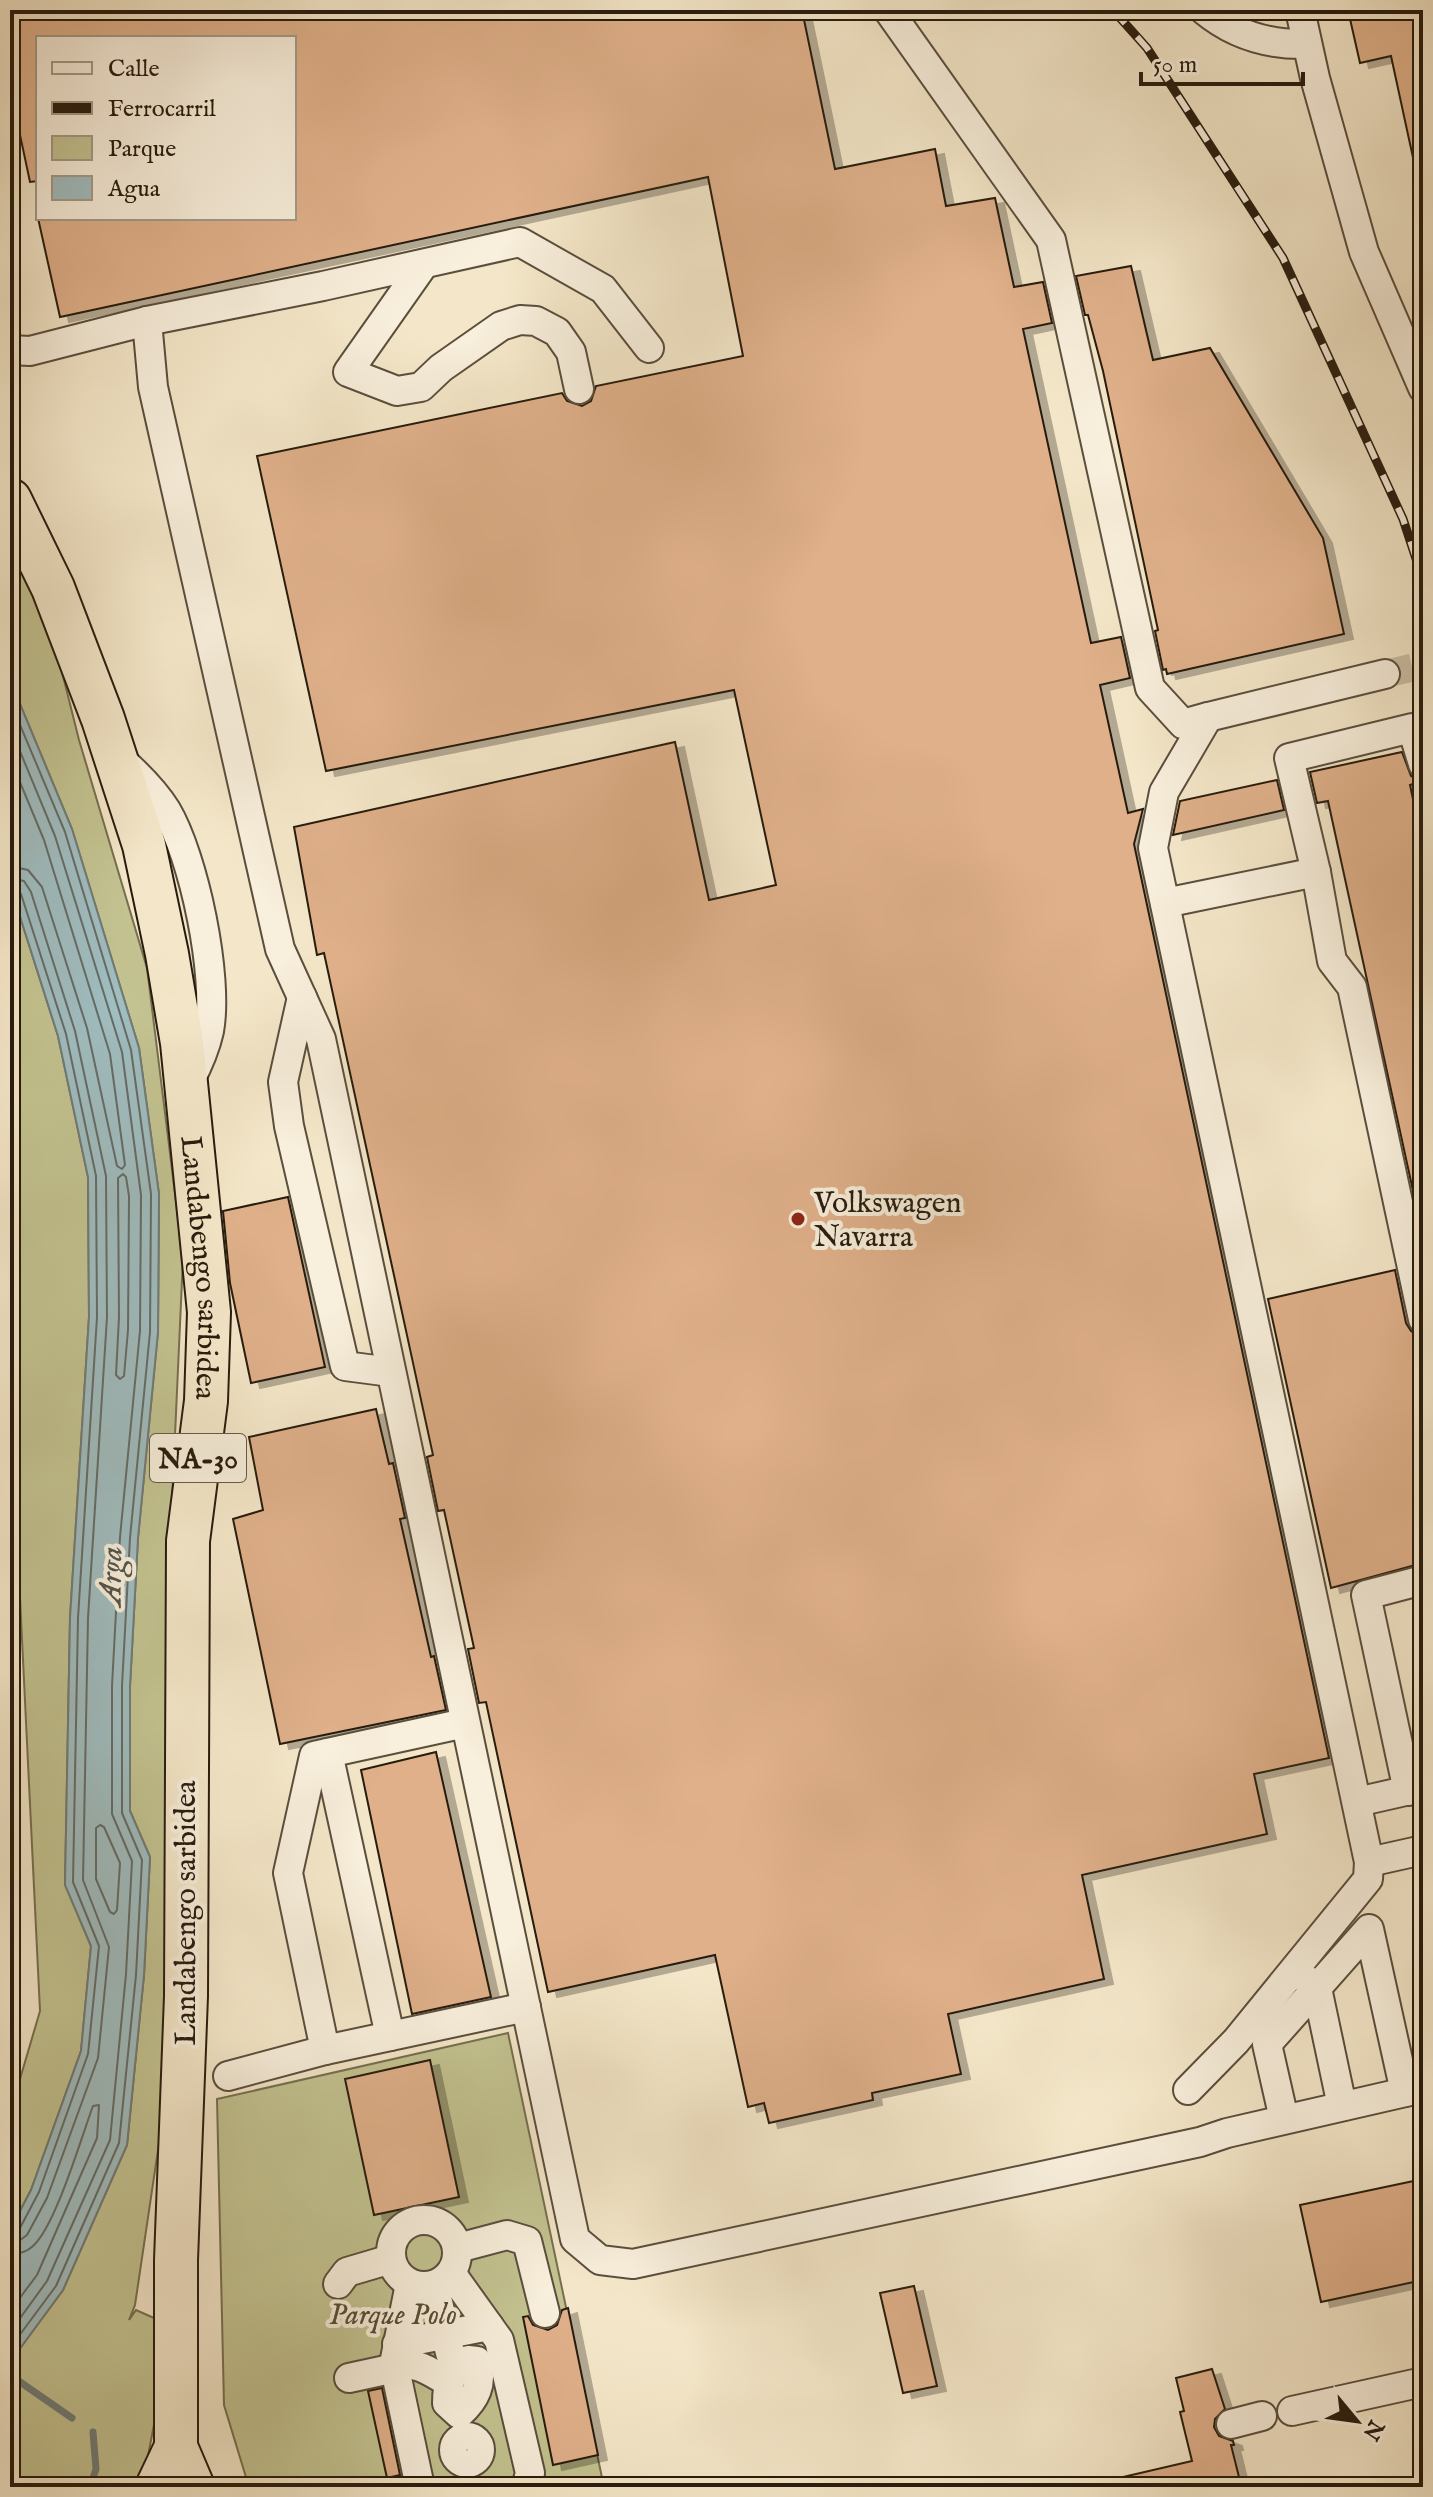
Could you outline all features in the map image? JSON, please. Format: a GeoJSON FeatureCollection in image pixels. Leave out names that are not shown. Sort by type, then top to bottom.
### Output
{"type":"FeatureCollection","features":[{"type":"Feature","properties":{"kind":"highway","name":"Landabengo sarbidea"},"geometry":{"type":"LineString","coordinates":[[10,500],[53,588],[115,755],[144,845],[167,954],[187,1086],[209,1312],[206,1401],[188,1541],[186,1996],[176,2260],[176,2447],[193,2487]]}},
{"type":"Feature","properties":{"kind":"highway","name":"Landabengo sarbidea"},"geometry":{"type":"LineString","coordinates":[[157,2487],[176,2447]]}},
{"type":"Feature","properties":{"kind":"lane"},"geometry":{"type":"LineString","coordinates":[[888,10],[1051,240],[1150,688],[1183,724],[1385,674]]}},
{"type":"Feature","properties":{"kind":"lane"},"geometry":{"type":"LineString","coordinates":[[1204,10],[1236,32],[1277,45],[1307,44]]}},
{"type":"Feature","properties":{"kind":"lane"},"geometry":{"type":"LineString","coordinates":[[1300,10],[1364,252],[1423,388]]}},
{"type":"Feature","properties":{"kind":"lane"},"geometry":{"type":"LineString","coordinates":[[13,346],[43,348],[147,321],[520,242],[603,289],[649,348]]}},
{"type":"Feature","properties":{"kind":"lane"},"geometry":{"type":"LineString","coordinates":[[424,264],[348,372],[397,391],[421,387],[441,368],[501,326],[520,320],[536,321],[557,332],[571,352],[579,389]]}},
{"type":"Feature","properties":{"kind":"lane"},"geometry":{"type":"LineString","coordinates":[[147,321],[153,387],[280,949],[321,1039],[575,2239],[600,2260],[633,2264],[1200,2142],[1284,2119],[1414,2090],[1369,1929],[1267,2044],[1284,2119]]}},
{"type":"Feature","properties":{"kind":"lane"},"geometry":{"type":"LineString","coordinates":[[1188,2090],[1236,2041],[1368,1879],[1369,1862],[1153,848],[1164,792],[1208,717]]}},
{"type":"Feature","properties":{"kind":"lane"},"geometry":{"type":"LineString","coordinates":[[1423,764],[1412,728],[1289,758],[1316,872],[1332,961],[1352,987],[1423,1319]]}},
{"type":"Feature","properties":{"kind":"lane"},"geometry":{"type":"LineString","coordinates":[[1165,903],[1316,872]]}},
{"type":"Feature","properties":{"kind":"lane"},"geometry":{"type":"LineString","coordinates":[[302,997],[283,1082],[289,1126],[345,1366],[391,1372]]}},
{"type":"Feature","properties":{"kind":"lane"},"geometry":{"type":"LineString","coordinates":[[1357,1802],[1415,1789],[1366,1595],[1423,1580]]}},
{"type":"Feature","properties":{"kind":"lane"},"geometry":{"type":"LineString","coordinates":[[325,2050],[288,1873],[314,1756],[465,1723]]}},
{"type":"Feature","properties":{"kind":"lane"},"geometry":{"type":"LineString","coordinates":[[328,1753],[390,2036]]}},
{"type":"Feature","properties":{"kind":"lane"},"geometry":{"type":"LineString","coordinates":[[1369,1862],[1423,1850]]}},
{"type":"Feature","properties":{"kind":"lane"},"geometry":{"type":"LineString","coordinates":[[1295,1969],[1317,1988],[1342,2106]]}},
{"type":"Feature","properties":{"kind":"lane"},"geometry":{"type":"LineString","coordinates":[[228,2076],[325,2050],[526,2007]]}},
{"type":"Feature","properties":{"kind":"lane"},"geometry":{"type":"LineString","coordinates":[[510,2388],[468,2443],[417,2474],[396,2359],[438,2272],[453,2235],[443,2225],[430,2220],[416,2221],[396,2235],[391,2259],[395,2270],[438,2272],[507,2235],[527,2241],[545,2313]]}},
{"type":"Feature","properties":{"kind":"lane"},"geometry":{"type":"LineString","coordinates":[[338,2284],[347,2272],[391,2259]]}},
{"type":"Feature","properties":{"kind":"lane"},"geometry":{"type":"LineString","coordinates":[[438,2272],[499,2340],[530,2473],[524,2487]]}},
{"type":"Feature","properties":{"kind":"lane"},"geometry":{"type":"LineString","coordinates":[[438,2272],[451,2376]]}},
{"type":"Feature","properties":{"kind":"lane"},"geometry":{"type":"LineString","coordinates":[[349,2378],[446,2335],[489,2326]]}},
{"type":"Feature","properties":{"kind":"lane"},"geometry":{"type":"LineString","coordinates":[[396,2359],[451,2376]]}},
{"type":"Feature","properties":{"kind":"lane"},"geometry":{"type":"LineString","coordinates":[[451,2376],[468,2360],[477,2361],[480,2373],[468,2443]]}},
{"type":"Feature","properties":{"kind":"lane"},"geometry":{"type":"LineString","coordinates":[[1231,2424],[1261,2412],[1423,2382]]}},
{"type":"Feature","properties":{"kind":"lane"},"geometry":{"type":"LineString","coordinates":[[468,2443],[522,2437]]}},
{"type":"Feature","properties":{"kind":"green space"},"geometry":{"type":"Polygon","coordinates":[[[10,546],[48,616],[79,740],[147,968],[183,1258],[171,1524],[169,1862],[161,2130],[135,2305],[129,2320],[136,2310],[154,2318],[156,2414],[138,2487],[10,2487],[10,2362],[63,2290],[127,2145],[144,1975],[150,1857],[130,1811],[130,1686],[138,1538],[158,1332],[159,1194],[139,1048],[72,829],[10,680],[10,546]]]}},
{"type":"Feature","properties":{"kind":"green space"},"geometry":{"type":"Polygon","coordinates":[[[10,885],[58,1036],[88,1177],[89,1317],[70,1618],[65,1884],[91,1946],[81,2051],[31,2190],[10,2230],[10,2113],[40,2011],[19,1577],[10,1611],[10,885]]]}},
{"type":"Feature","properties":{"kind":"green space","name":"Parque Polo"},"geometry":{"type":"Polygon","coordinates":[[[508,2033],[604,2487],[249,2487],[224,2405],[217,2099],[508,2033]]]}},
{"type":"Feature","properties":{"kind":"water","name":"Arga"},"geometry":{"type":"Polygon","coordinates":[[[10,680],[72,829],[139,1048],[159,1194],[158,1332],[138,1538],[130,1686],[130,1811],[150,1857],[144,1975],[127,2145],[63,2290],[10,2362],[10,2230],[31,2190],[81,2051],[91,1946],[65,1885],[70,1618],[89,1317],[88,1177],[58,1036],[10,885],[10,680]]]}},
{"type":"Feature","properties":{"kind":"building","name":"Volkswagen Navarra"},"geometry":{"type":"Polygon","coordinates":[[[10,10],[802,10],[835,169],[935,149],[946,206],[995,198],[1014,287],[1043,282],[1052,323],[1023,329],[1091,643],[1121,637],[1130,678],[1100,685],[1128,813],[1143,809],[1134,844],[1329,1758],[1254,1774],[1267,1834],[1082,1875],[1104,1979],[948,2014],[961,2074],[872,2093],[873,2100],[769,2123],[764,2103],[748,2107],[715,1955],[548,1992],[486,1702],[479,1703],[468,1649],[474,1648],[444,1510],[438,1511],[427,1457],[433,1455],[324,953],[317,955],[294,827],[675,742],[709,900],[776,885],[734,690],[326,771],[257,456],[562,393],[567,401],[582,406],[591,401],[596,386],[743,356],[708,177],[60,317],[38,220],[296,220],[296,36],[36,36],[36,181],[30,182],[10,88],[10,10]]]}},
{"type":"Feature","properties":{"kind":"building"},"geometry":{"type":"Polygon","coordinates":[[[1348,10],[1423,10],[1423,166],[1415,167],[1391,56],[1360,63],[1348,10]]]}},
{"type":"Feature","properties":{"kind":"building"},"geometry":{"type":"Polygon","coordinates":[[[1131,266],[1153,360],[1210,348],[1323,538],[1344,634],[1167,674],[1166,669],[1163,670],[1155,631],[1158,630],[1103,371],[1076,276],[1131,266]]]}},
{"type":"Feature","properties":{"kind":"building"},"geometry":{"type":"Polygon","coordinates":[[[1402,752],[1411,776],[1423,781],[1410,785],[1423,847],[1423,1200],[1415,1200],[1328,801],[1317,803],[1310,772],[1402,752]]]}},
{"type":"Feature","properties":{"kind":"building"},"geometry":{"type":"Polygon","coordinates":[[[1277,780],[1284,810],[1173,835],[1180,801],[1277,780]]]}},
{"type":"Feature","properties":{"kind":"building"},"geometry":{"type":"Polygon","coordinates":[[[288,1197],[325,1367],[251,1383],[230,1283],[223,1211],[288,1197]]]}},
{"type":"Feature","properties":{"kind":"building"},"geometry":{"type":"Polygon","coordinates":[[[1395,1270],[1406,1323],[1418,1335],[1423,1357],[1423,1563],[1331,1588],[1268,1299],[1395,1270]]]}},
{"type":"Feature","properties":{"kind":"building"},"geometry":{"type":"Polygon","coordinates":[[[376,1409],[389,1464],[393,1463],[405,1518],[400,1519],[446,1710],[280,1744],[233,1519],[263,1510],[249,1437],[376,1409]]]}},
{"type":"Feature","properties":{"kind":"building"},"geometry":{"type":"Polygon","coordinates":[[[436,1752],[491,1997],[412,2014],[361,1770],[436,1752]]]}},
{"type":"Feature","properties":{"kind":"building"},"geometry":{"type":"Polygon","coordinates":[[[430,2060],[459,2197],[374,2215],[345,2079],[430,2060]]]}},
{"type":"Feature","properties":{"kind":"building"},"geometry":{"type":"Polygon","coordinates":[[[1423,2179],[1423,2280],[1321,2302],[1300,2205],[1423,2179]]]}},
{"type":"Feature","properties":{"kind":"building"},"geometry":{"type":"Polygon","coordinates":[[[914,2286],[937,2386],[903,2393],[880,2293],[914,2286]]]}},
{"type":"Feature","properties":{"kind":"building"},"geometry":{"type":"Polygon","coordinates":[[[568,2308],[598,2455],[553,2465],[523,2317],[528,2316],[533,2325],[548,2330],[557,2325],[562,2310],[568,2308]]]}},
{"type":"Feature","properties":{"kind":"building"},"geometry":{"type":"Polygon","coordinates":[[[1212,2369],[1225,2409],[1215,2419],[1214,2427],[1219,2436],[1233,2441],[1234,2445],[1231,2445],[1239,2477],[1202,2487],[1200,2480],[1168,2487],[1110,2487],[1110,2480],[1192,2461],[1180,2412],[1184,2411],[1176,2378],[1212,2369]]]}},
{"type":"Feature","properties":{"kind":"building"},"geometry":{"type":"Polygon","coordinates":[[[382,2388],[400,2475],[387,2478],[368,2391],[382,2388]]]}},
{"type":"Feature","properties":{"kind":"waterway"},"geometry":{"type":"LineString","coordinates":[[10,2375],[72,2418]]}},
{"type":"Feature","properties":{"kind":"waterway"},"geometry":{"type":"LineString","coordinates":[[90,2487],[96,2469],[93,2432]]}},
{"type":"Feature","properties":{"kind":"tunnel"},"geometry":{"type":"LineString","coordinates":[[1385,674],[1423,665]]}},
{"type":"Feature","properties":{"kind":"railway"},"geometry":{"type":"LineString","coordinates":[[1113,10],[1147,48],[1283,258],[1403,519],[1423,580]]}},
{"type":"Feature","properties":{"kind":"place","name":"Volkswagen Navarra"},"geometry":{"type":"Point","coordinates":[798,1219]}}]}
